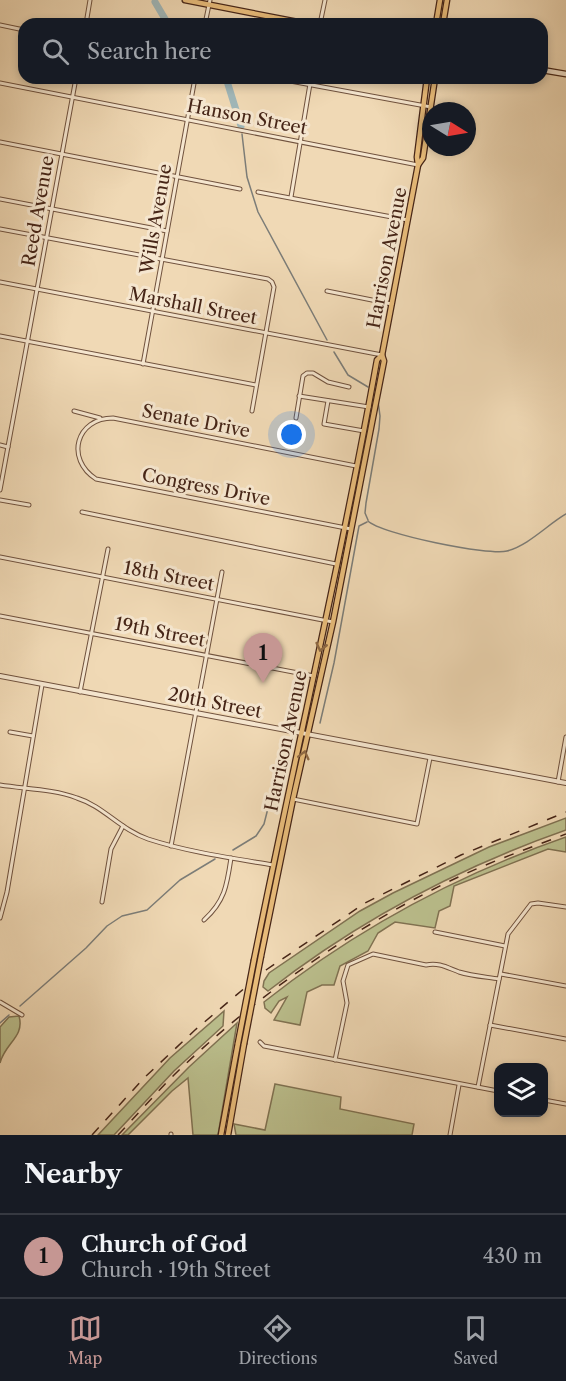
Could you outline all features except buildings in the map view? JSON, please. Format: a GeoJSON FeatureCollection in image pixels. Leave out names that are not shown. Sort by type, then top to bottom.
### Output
{"type":"FeatureCollection","features":[{"type":"Feature","properties":{"kind":"main road"},"geometry":{"type":"LineString","coordinates":[[186,0],[209,2],[281,18]]}},
{"type":"Feature","properties":{"kind":"main road"},"geometry":{"type":"LineString","coordinates":[[437,18],[440,0]]}},
{"type":"Feature","properties":{"kind":"main road"},"geometry":{"type":"LineString","coordinates":[[444,18],[447,0]]}},
{"type":"Feature","properties":{"kind":"main road"},"geometry":{"type":"LineString","coordinates":[[548,71],[566,74]]}},
{"type":"Feature","properties":{"kind":"main road","name":"Harrison Avenue"},"geometry":{"type":"LineString","coordinates":[[425,102],[427,84]]}},
{"type":"Feature","properties":{"kind":"main road","name":"Harrison Avenue"},"geometry":{"type":"LineString","coordinates":[[432,102],[434,84]]}},
{"type":"Feature","properties":{"kind":"main road","name":"Harrison Avenue"},"geometry":{"type":"LineString","coordinates":[[228,1135],[254,960],[273,865],[384,361],[382,356],[418,165],[422,121]]}},
{"type":"Feature","properties":{"kind":"main road","name":"Harrison Avenue"},"geometry":{"type":"LineString","coordinates":[[418,165],[423,156]]}},
{"type":"Feature","properties":{"kind":"main road","name":"Harrison Avenue"},"geometry":{"type":"LineString","coordinates":[[221,1135],[333,622],[357,466],[377,360],[382,356]]}},
{"type":"Feature","properties":{"kind":"street"},"geometry":{"type":"LineString","coordinates":[[87,18],[90,0]]}},
{"type":"Feature","properties":{"kind":"street"},"geometry":{"type":"LineString","coordinates":[[321,18],[325,0]]}},
{"type":"Feature","properties":{"kind":"street"},"geometry":{"type":"LineString","coordinates":[[206,18],[209,2]]}},
{"type":"Feature","properties":{"kind":"street"},"geometry":{"type":"LineString","coordinates":[[0,25],[18,29]]}},
{"type":"Feature","properties":{"kind":"street","name":"Hanson Street"},"geometry":{"type":"LineString","coordinates":[[0,83],[418,165]]}},
{"type":"Feature","properties":{"kind":"street","name":"Reed Avenue"},"geometry":{"type":"LineString","coordinates":[[0,490],[75,84]]}},
{"type":"Feature","properties":{"kind":"street","name":"Wills Avenue"},"geometry":{"type":"LineString","coordinates":[[142,364],[194,84]]}},
{"type":"Feature","properties":{"kind":"street"},"geometry":{"type":"LineString","coordinates":[[305,84],[422,106]]}},
{"type":"Feature","properties":{"kind":"street"},"geometry":{"type":"LineString","coordinates":[[291,198],[310,85]]}},
{"type":"Feature","properties":{"kind":"street"},"geometry":{"type":"LineString","coordinates":[[0,142],[240,189]]}},
{"type":"Feature","properties":{"kind":"street"},"geometry":{"type":"LineString","coordinates":[[258,192],[408,220]]}},
{"type":"Feature","properties":{"kind":"street"},"geometry":{"type":"LineString","coordinates":[[0,199],[167,231]]}},
{"type":"Feature","properties":{"kind":"street"},"geometry":{"type":"LineString","coordinates":[[0,229],[268,279],[274,287],[252,411]]}},
{"type":"Feature","properties":{"kind":"street","name":"Marshall Street"},"geometry":{"type":"LineString","coordinates":[[0,282],[382,356]]}},
{"type":"Feature","properties":{"kind":"street"},"geometry":{"type":"LineString","coordinates":[[327,291],[392,304]]}},
{"type":"Feature","properties":{"kind":"street"},"geometry":{"type":"LineString","coordinates":[[0,336],[256,385]]}},
{"type":"Feature","properties":{"kind":"street"},"geometry":{"type":"LineString","coordinates":[[296,418],[303,376],[309,373],[328,382],[349,387]]}},
{"type":"Feature","properties":{"kind":"street"},"geometry":{"type":"LineString","coordinates":[[299,396],[369,407]]}},
{"type":"Feature","properties":{"kind":"street"},"geometry":{"type":"LineString","coordinates":[[328,400],[324,424],[364,431]]}},
{"type":"Feature","properties":{"kind":"street","name":"Senate Drive"},"geometry":{"type":"LineString","coordinates":[[74,411],[101,419],[113,418],[357,466]]}},
{"type":"Feature","properties":{"kind":"street","name":"Congress Drive"},"geometry":{"type":"LineString","coordinates":[[101,419],[88,426],[77,453],[82,467],[96,479],[348,529]]}},
{"type":"Feature","properties":{"kind":"street"},"geometry":{"type":"LineString","coordinates":[[0,445],[8,447]]}},
{"type":"Feature","properties":{"kind":"street"},"geometry":{"type":"LineString","coordinates":[[0,500],[29,505]]}},
{"type":"Feature","properties":{"kind":"street"},"geometry":{"type":"LineString","coordinates":[[82,512],[338,564]]}},
{"type":"Feature","properties":{"kind":"street"},"geometry":{"type":"LineString","coordinates":[[80,692],[108,549]]}},
{"type":"Feature","properties":{"kind":"street","name":"18th Street"},"geometry":{"type":"LineString","coordinates":[[0,558],[333,622]]}},
{"type":"Feature","properties":{"kind":"street"},"geometry":{"type":"LineString","coordinates":[[171,846],[222,572]]}},
{"type":"Feature","properties":{"kind":"street","name":"19th Street"},"geometry":{"type":"LineString","coordinates":[[0,616],[314,676]]}},
{"type":"Feature","properties":{"kind":"street","name":"20th Street"},"geometry":{"type":"LineString","coordinates":[[0,676],[566,783]]}},
{"type":"Feature","properties":{"kind":"street"},"geometry":{"type":"LineString","coordinates":[[0,918],[7,892],[42,685]]}},
{"type":"Feature","properties":{"kind":"street"},"geometry":{"type":"LineString","coordinates":[[10,732],[33,736]]}},
{"type":"Feature","properties":{"kind":"street"},"geometry":{"type":"LineString","coordinates":[[558,782],[566,737]]}},
{"type":"Feature","properties":{"kind":"street"},"geometry":{"type":"LineString","coordinates":[[293,799],[417,824],[430,758]]}},
{"type":"Feature","properties":{"kind":"street"},"geometry":{"type":"LineString","coordinates":[[0,785],[77,798],[96,807],[145,838],[171,846],[273,865]]}},
{"type":"Feature","properties":{"kind":"street"},"geometry":{"type":"LineString","coordinates":[[102,902],[111,849],[123,826]]}},
{"type":"Feature","properties":{"kind":"street"},"geometry":{"type":"LineString","coordinates":[[204,920],[217,908],[225,894],[231,858]]}},
{"type":"Feature","properties":{"kind":"street"},"geometry":{"type":"LineString","coordinates":[[478,1087],[508,934],[531,904],[566,908]]}},
{"type":"Feature","properties":{"kind":"street"},"geometry":{"type":"LineString","coordinates":[[435,932],[505,945]]}},
{"type":"Feature","properties":{"kind":"street"},"geometry":{"type":"LineString","coordinates":[[335,1060],[347,1003],[343,981],[348,965],[373,954],[426,965],[433,963],[451,967],[458,972],[500,979]]}},
{"type":"Feature","properties":{"kind":"street"},"geometry":{"type":"LineString","coordinates":[[501,974],[566,986]]}},
{"type":"Feature","properties":{"kind":"street"},"geometry":{"type":"LineString","coordinates":[[0,1002],[22,1015]]}},
{"type":"Feature","properties":{"kind":"street"},"geometry":{"type":"LineString","coordinates":[[490,1025],[566,1039]]}},
{"type":"Feature","properties":{"kind":"street"},"geometry":{"type":"LineString","coordinates":[[261,1042],[264,1046],[494,1090]]}},
{"type":"Feature","properties":{"kind":"street"},"geometry":{"type":"LineString","coordinates":[[450,1135],[459,1085]]}},
{"type":"Feature","properties":{"kind":"street"},"geometry":{"type":"LineString","coordinates":[[548,1101],[566,1104]]}},
{"type":"Feature","properties":{"kind":"green space"},"geometry":{"type":"Polygon","coordinates":[[[566,818],[566,830],[487,861],[411,898],[338,941],[268,991],[263,987],[269,973],[360,911],[489,847],[566,818]]]}},
{"type":"Feature","properties":{"kind":"green space"},"geometry":{"type":"Polygon","coordinates":[[[566,837],[566,852],[548,849],[454,886],[450,906],[439,911],[435,928],[395,922],[378,933],[368,951],[340,966],[334,985],[322,985],[307,992],[300,1025],[274,1020],[287,997],[279,1001],[271,1013],[265,1008],[264,1002],[334,951],[371,928],[447,887],[525,852],[566,837]]]}},
{"type":"Feature","properties":{"kind":"green space"},"geometry":{"type":"Polygon","coordinates":[[[224,1011],[223,1026],[174,1071],[114,1135],[98,1135],[170,1058],[224,1011]]]}},
{"type":"Feature","properties":{"kind":"green space"},"geometry":{"type":"Polygon","coordinates":[[[19,1016],[17,1035],[2,1056],[0,1063],[0,1027],[9,1017],[19,1016]]]}},
{"type":"Feature","properties":{"kind":"green space"},"geometry":{"type":"Polygon","coordinates":[[[237,1023],[218,1135],[193,1135],[188,1078],[128,1135],[122,1135],[189,1067],[237,1023]]]}},
{"type":"Feature","properties":{"kind":"green space"},"geometry":{"type":"Polygon","coordinates":[[[275,1084],[341,1097],[340,1109],[414,1124],[412,1135],[236,1135],[234,1124],[265,1130],[275,1084]]]}},
{"type":"Feature","properties":{"kind":"waterway"},"geometry":{"type":"LineString","coordinates":[[155,2],[164,18]]}},
{"type":"Feature","properties":{"kind":"waterway"},"geometry":{"type":"LineString","coordinates":[[228,84],[241,126]]}},
{"type":"Feature","properties":{"kind":"waterway"},"geometry":{"type":"LineString","coordinates":[[242,134],[247,177],[258,212],[327,340]]}},
{"type":"Feature","properties":{"kind":"waterway"},"geometry":{"type":"LineString","coordinates":[[334,352],[348,375],[368,387]]}},
{"type":"Feature","properties":{"kind":"waterway"},"geometry":{"type":"LineString","coordinates":[[368,520],[365,513],[379,429],[378,401]]}},
{"type":"Feature","properties":{"kind":"waterway"},"geometry":{"type":"LineString","coordinates":[[368,521],[413,538],[496,552],[507,551],[523,544],[566,514]]}},
{"type":"Feature","properties":{"kind":"waterway"},"geometry":{"type":"LineString","coordinates":[[320,723],[334,663],[359,526],[367,522]]}},
{"type":"Feature","properties":{"kind":"waterway"},"geometry":{"type":"LineString","coordinates":[[233,850],[256,836],[264,824],[283,749],[287,744]]}},
{"type":"Feature","properties":{"kind":"waterway"},"geometry":{"type":"LineString","coordinates":[[20,1006],[86,948],[107,926],[122,916],[147,910],[180,880],[215,859]]}},
{"type":"Feature","properties":{"kind":"waterway"},"geometry":{"type":"LineString","coordinates":[[0,1023],[9,1015]]}},
{"type":"Feature","properties":{"kind":"railway"},"geometry":{"type":"LineString","coordinates":[[92,1135],[144,1078],[195,1030],[266,970],[365,903],[461,855],[566,812]]}},
{"type":"Feature","properties":{"kind":"railway"},"geometry":{"type":"LineString","coordinates":[[118,1135],[167,1082],[206,1046],[239,1017],[311,962],[387,914],[426,893],[477,869],[566,834]]}},
{"type":"Feature","properties":{"kind":"place","name":"Church of God"},"geometry":{"type":"Point","coordinates":[263,683]}}]}
